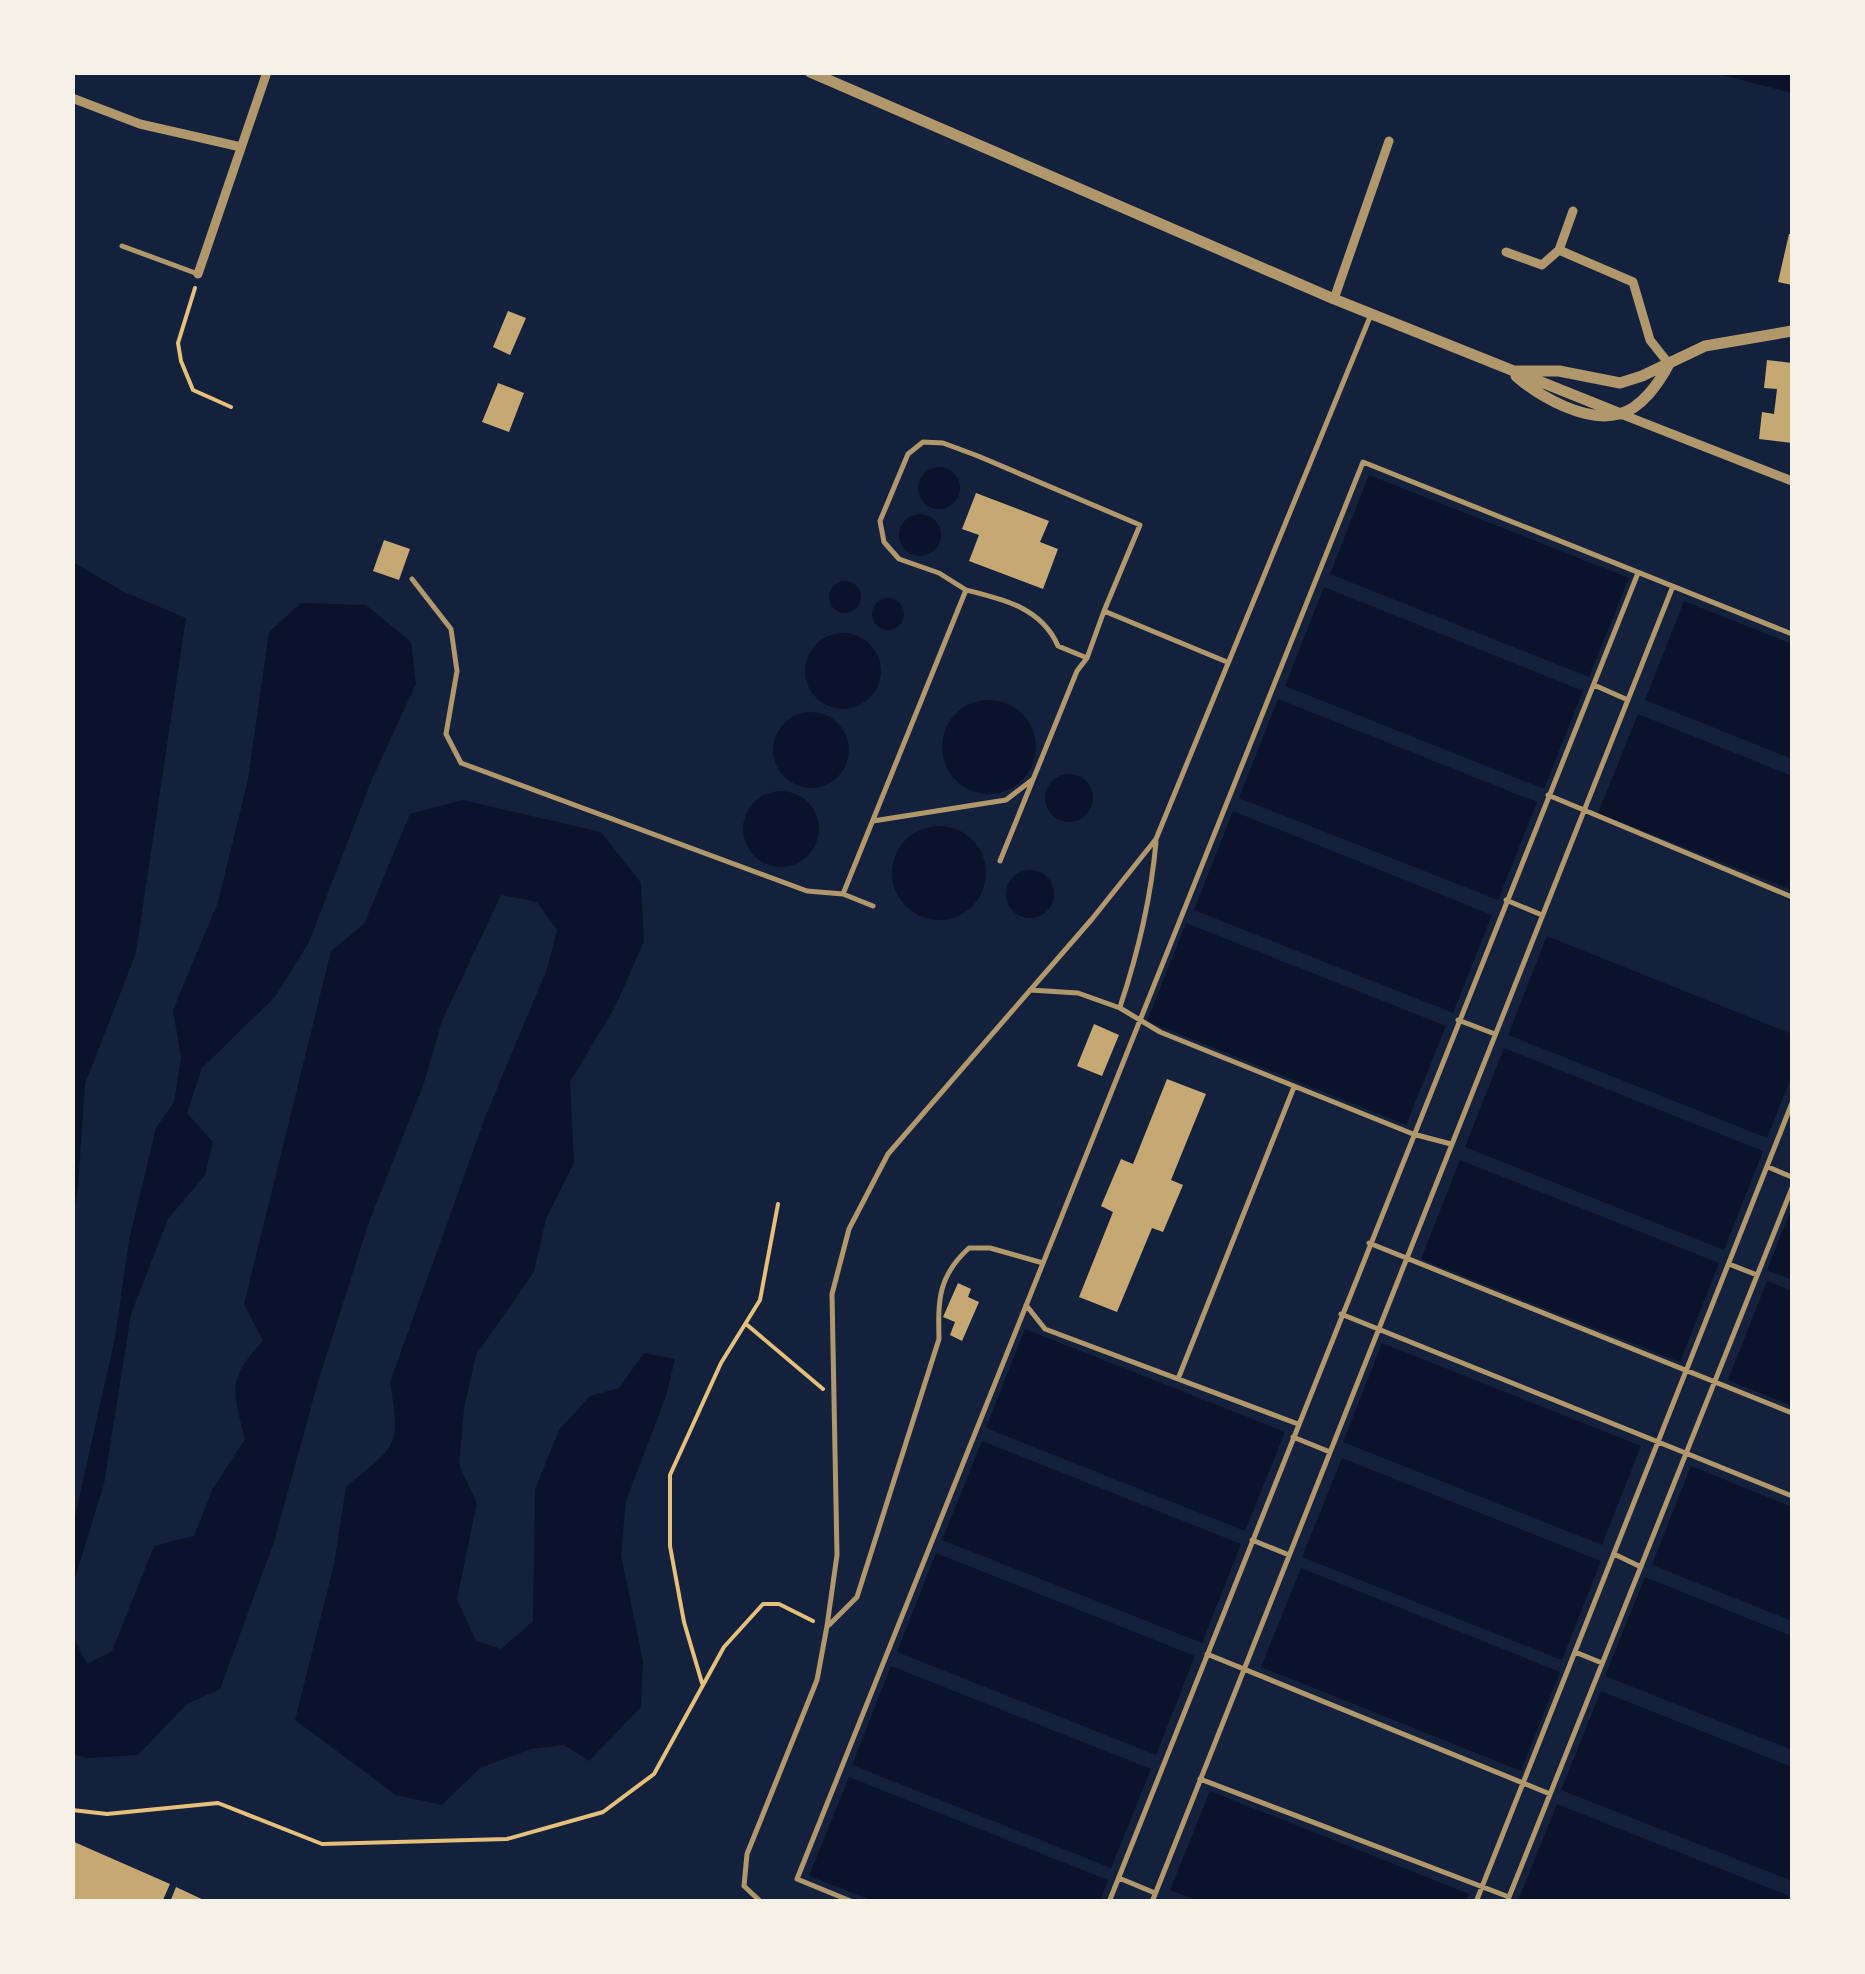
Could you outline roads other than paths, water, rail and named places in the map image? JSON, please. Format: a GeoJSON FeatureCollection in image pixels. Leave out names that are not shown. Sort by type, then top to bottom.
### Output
{"type":"FeatureCollection","features":[{"type":"Feature","properties":{"kind":"street"},"geometry":{"type":"LineString","coordinates":[[198,274],[267,72]]}},
{"type":"Feature","properties":{"kind":"street"},"geometry":{"type":"LineString","coordinates":[[816,74],[1510,372],[1527,386],[1565,405],[1588,414],[1621,414],[1792,481]]}},
{"type":"Feature","properties":{"kind":"street"},"geometry":{"type":"LineString","coordinates":[[72,98],[140,124],[241,147]]}},
{"type":"Feature","properties":{"kind":"street"},"geometry":{"type":"LineString","coordinates":[[1334,299],[1389,141]]}},
{"type":"Feature","properties":{"kind":"street"},"geometry":{"type":"LineString","coordinates":[[1506,252],[1542,264],[1559,250],[1573,210]]}},
{"type":"Feature","properties":{"kind":"street"},"geometry":{"type":"LineString","coordinates":[[1559,250],[1634,282],[1650,340],[1669,364]]}},
{"type":"Feature","properties":{"kind":"street"},"geometry":{"type":"LineString","coordinates":[[1510,372],[1559,371],[1620,383],[1705,346],[1792,331]]}},
{"type":"Feature","properties":{"kind":"street"},"geometry":{"type":"LineString","coordinates":[[1621,414],[1648,394],[1669,364]]}},
{"type":"Feature","properties":{"kind":"lane"},"geometry":{"type":"LineString","coordinates":[[122,246],[198,274]]}},
{"type":"Feature","properties":{"kind":"lane"},"geometry":{"type":"LineString","coordinates":[[1120,1008],[1152,880],[1156,839],[1371,314]]}},
{"type":"Feature","properties":{"kind":"lane"},"geometry":{"type":"LineString","coordinates":[[1000,861],[1077,671],[1087,658],[1140,525],[943,443],[923,442],[908,454],[880,521],[884,542],[899,558],[940,573],[966,590],[1012,601],[1050,628],[1058,646],[1087,658]]}},
{"type":"Feature","properties":{"kind":"lane"},"geometry":{"type":"LineString","coordinates":[[854,1902],[797,1879],[1363,462],[1792,634]]}},
{"type":"Feature","properties":{"kind":"lane"},"geometry":{"type":"LineString","coordinates":[[1109,1902],[1638,573]]}},
{"type":"Feature","properties":{"kind":"lane"},"geometry":{"type":"LineString","coordinates":[[412,579],[451,629],[457,671],[446,734],[461,763],[807,891],[843,894],[873,906]]}},
{"type":"Feature","properties":{"kind":"lane"},"geometry":{"type":"LineString","coordinates":[[1152,1902],[1673,586]]}},
{"type":"Feature","properties":{"kind":"lane"},"geometry":{"type":"LineString","coordinates":[[843,894],[966,590]]}},
{"type":"Feature","properties":{"kind":"lane"},"geometry":{"type":"LineString","coordinates":[[1104,611],[1227,662]]}},
{"type":"Feature","properties":{"kind":"lane"},"geometry":{"type":"LineString","coordinates":[[1593,684],[1628,700]]}},
{"type":"Feature","properties":{"kind":"lane"},"geometry":{"type":"LineString","coordinates":[[873,821],[1006,800],[1034,778]]}},
{"type":"Feature","properties":{"kind":"lane"},"geometry":{"type":"LineString","coordinates":[[1548,795],[1792,897]]}},
{"type":"Feature","properties":{"kind":"lane"},"geometry":{"type":"LineString","coordinates":[[761,1902],[744,1886],[747,1854],[817,1680],[837,1555],[832,1294],[849,1229],[888,1154],[1156,839]]}},
{"type":"Feature","properties":{"kind":"lane"},"geometry":{"type":"LineString","coordinates":[[1506,900],[1542,915]]}},
{"type":"Feature","properties":{"kind":"lane"},"geometry":{"type":"LineString","coordinates":[[1030,990],[1078,992],[1120,1008],[1139,1022],[1412,1134],[1452,1144]]}},
{"type":"Feature","properties":{"kind":"lane"},"geometry":{"type":"LineString","coordinates":[[1458,1020],[1495,1034]]}},
{"type":"Feature","properties":{"kind":"lane"},"geometry":{"type":"LineString","coordinates":[[1178,1379],[1294,1086]]}},
{"type":"Feature","properties":{"kind":"lane"},"geometry":{"type":"LineString","coordinates":[[1476,1902],[1792,1103]]}},
{"type":"Feature","properties":{"kind":"lane"},"geometry":{"type":"LineString","coordinates":[[1768,1167],[1792,1177]]}},
{"type":"Feature","properties":{"kind":"lane"},"geometry":{"type":"LineString","coordinates":[[1200,1780],[1508,1899],[1792,1188]]}},
{"type":"Feature","properties":{"kind":"lane"},"geometry":{"type":"LineString","coordinates":[[1369,1243],[1792,1413]]}},
{"type":"Feature","properties":{"kind":"lane"},"geometry":{"type":"LineString","coordinates":[[827,1626],[856,1596],[863,1578],[939,1339],[938,1296],[953,1263],[969,1248],[990,1248],[1043,1263]]}},
{"type":"Feature","properties":{"kind":"lane"},"geometry":{"type":"LineString","coordinates":[[1729,1264],[1757,1275]]}},
{"type":"Feature","properties":{"kind":"lane"},"geometry":{"type":"LineString","coordinates":[[1026,1305],[1045,1329],[1298,1424]]}},
{"type":"Feature","properties":{"kind":"lane"},"geometry":{"type":"LineString","coordinates":[[1341,1314],[1792,1496]]}},
{"type":"Feature","properties":{"kind":"lane"},"geometry":{"type":"LineString","coordinates":[[1293,1437],[1330,1452]]}},
{"type":"Feature","properties":{"kind":"lane"},"geometry":{"type":"LineString","coordinates":[[1252,1540],[1289,1555]]}},
{"type":"Feature","properties":{"kind":"lane"},"geometry":{"type":"LineString","coordinates":[[1614,1554],[1641,1568]]}},
{"type":"Feature","properties":{"kind":"lane"},"geometry":{"type":"LineString","coordinates":[[1575,1652],[1602,1664]]}},
{"type":"Feature","properties":{"kind":"lane"},"geometry":{"type":"LineString","coordinates":[[1207,1654],[1550,1794]]}},
{"type":"Feature","properties":{"kind":"lane"},"geometry":{"type":"LineString","coordinates":[[1118,1878],[1155,1892]]}},
{"type":"Feature","properties":{"kind":"water"},"geometry":{"type":"Polygon","coordinates":[[[1715,73],[1792,73],[1792,93],[1715,73]]]}},
{"type":"Feature","properties":{"kind":"water"},"geometry":{"type":"Polygon","coordinates":[[[939,467],[954,473],[960,488],[954,503],[939,509],[924,503],[918,488],[924,473],[939,467]]]}},
{"type":"Feature","properties":{"kind":"water"},"geometry":{"type":"Polygon","coordinates":[[[1369,475],[1629,578],[1589,677],[1330,574],[1369,475]]]}},
{"type":"Feature","properties":{"kind":"water"},"geometry":{"type":"Polygon","coordinates":[[[920,514],[935,520],[941,535],[935,550],[920,556],[905,550],[899,535],[905,520],[920,514]]]}},
{"type":"Feature","properties":{"kind":"water"},"geometry":{"type":"Polygon","coordinates":[[[73,562],[124,592],[186,618],[136,953],[85,1084],[73,1217],[73,562]]]}},
{"type":"Feature","properties":{"kind":"water"},"geometry":{"type":"Polygon","coordinates":[[[845,581],[856,586],[861,597],[856,608],[845,613],[834,608],[829,597],[834,586],[845,581]]]}},
{"type":"Feature","properties":{"kind":"water"},"geometry":{"type":"Polygon","coordinates":[[[1324,587],[1583,691],[1544,789],[1285,686],[1324,587]]]}},
{"type":"Feature","properties":{"kind":"water"},"geometry":{"type":"Polygon","coordinates":[[[888,598],[899,603],[904,614],[899,625],[888,630],[877,625],[872,614],[877,603],[888,598]]]}},
{"type":"Feature","properties":{"kind":"water"},"geometry":{"type":"Polygon","coordinates":[[[1684,601],[1792,644],[1792,759],[1645,700],[1684,601]]]}},
{"type":"Feature","properties":{"kind":"water"},"geometry":{"type":"Polygon","coordinates":[[[301,603],[366,605],[411,642],[416,684],[372,779],[309,942],[275,997],[202,1068],[187,1113],[213,1142],[205,1175],[168,1219],[131,1314],[104,1484],[75,1578],[73,1620],[73,1525],[115,1338],[129,1240],[156,1128],[174,1102],[181,1058],[173,1010],[218,902],[248,779],[269,632],[301,603]]]}},
{"type":"Feature","properties":{"kind":"water"},"geometry":{"type":"Polygon","coordinates":[[[843,633],[870,644],[881,671],[870,698],[843,709],[816,698],[805,671],[816,644],[843,633]]]}},
{"type":"Feature","properties":{"kind":"water"},"geometry":{"type":"Polygon","coordinates":[[[1278,699],[1537,802],[1498,900],[1239,798],[1278,699]]]}},
{"type":"Feature","properties":{"kind":"water"},"geometry":{"type":"Polygon","coordinates":[[[989,700],[1007,704],[1022,714],[1032,729],[1036,747],[1032,765],[1022,780],[1007,790],[989,794],[971,790],[956,780],[946,765],[942,747],[946,729],[956,714],[971,704],[989,700]]]}},
{"type":"Feature","properties":{"kind":"water"},"geometry":{"type":"Polygon","coordinates":[[[811,712],[838,723],[849,750],[838,777],[811,788],[784,777],[773,750],[784,723],[811,712]]]}},
{"type":"Feature","properties":{"kind":"water"},"geometry":{"type":"Polygon","coordinates":[[[1638,714],[1792,776],[1792,890],[1598,813],[1638,714]]]}},
{"type":"Feature","properties":{"kind":"water"},"geometry":{"type":"Polygon","coordinates":[[[1069,774],[1086,781],[1093,798],[1086,815],[1069,822],[1052,815],[1045,798],[1052,781],[1069,774]]]}},
{"type":"Feature","properties":{"kind":"water"},"geometry":{"type":"Polygon","coordinates":[[[781,791],[808,802],[819,829],[808,856],[781,867],[754,856],[743,829],[754,802],[781,791]]]}},
{"type":"Feature","properties":{"kind":"water"},"geometry":{"type":"Polygon","coordinates":[[[463,800],[601,832],[641,883],[644,941],[616,1005],[570,1082],[574,1163],[546,1219],[534,1272],[476,1355],[464,1409],[459,1465],[477,1503],[457,1599],[476,1641],[501,1649],[533,1621],[535,1489],[559,1430],[590,1396],[619,1388],[644,1353],[675,1359],[666,1396],[626,1501],[621,1555],[643,1661],[641,1707],[589,1761],[564,1745],[531,1749],[480,1768],[442,1805],[396,1795],[295,1720],[334,1564],[346,1487],[391,1444],[395,1421],[390,1382],[486,1115],[547,969],[557,930],[537,902],[501,895],[442,1021],[424,1083],[369,1222],[318,1382],[274,1542],[220,1689],[187,1704],[138,1755],[85,1758],[73,1754],[73,1637],[87,1664],[112,1651],[154,1546],[194,1536],[213,1488],[245,1439],[236,1386],[243,1366],[263,1341],[244,1304],[331,951],[364,924],[410,814],[463,800]]]}},
{"type":"Feature","properties":{"kind":"water"},"geometry":{"type":"Polygon","coordinates":[[[1233,811],[1492,915],[1453,1013],[1194,910],[1233,811]]]}},
{"type":"Feature","properties":{"kind":"water"},"geometry":{"type":"Polygon","coordinates":[[[939,826],[957,830],[972,840],[982,855],[986,873],[982,891],[972,906],[957,916],[939,920],[921,916],[906,906],[896,891],[892,873],[896,855],[906,840],[921,830],[939,826]]]}},
{"type":"Feature","properties":{"kind":"water"},"geometry":{"type":"Polygon","coordinates":[[[1030,870],[1047,877],[1054,894],[1047,911],[1030,918],[1013,911],[1006,894],[1013,877],[1030,870]]]}},
{"type":"Feature","properties":{"kind":"water"},"geometry":{"type":"Polygon","coordinates":[[[1186,923],[1446,1026],[1406,1125],[1147,1021],[1186,923]]]}},
{"type":"Feature","properties":{"kind":"water"},"geometry":{"type":"Polygon","coordinates":[[[1547,936],[1792,1034],[1792,1075],[1767,1138],[1508,1035],[1547,936]]]}},
{"type":"Feature","properties":{"kind":"water"},"geometry":{"type":"Polygon","coordinates":[[[1504,1048],[1763,1151],[1724,1250],[1465,1147],[1504,1048]]]}},
{"type":"Feature","properties":{"kind":"water"},"geometry":{"type":"Polygon","coordinates":[[[1460,1160],[1719,1263],[1680,1362],[1421,1259],[1460,1160]]]}},
{"type":"Feature","properties":{"kind":"water"},"geometry":{"type":"Polygon","coordinates":[[[1792,1207],[1792,1280],[1767,1270],[1792,1207]]]}},
{"type":"Feature","properties":{"kind":"water"},"geometry":{"type":"Polygon","coordinates":[[[1767,1281],[1792,1291],[1792,1406],[1728,1380],[1767,1281]]]}},
{"type":"Feature","properties":{"kind":"water"},"geometry":{"type":"Polygon","coordinates":[[[1025,1329],[1285,1432],[1245,1531],[986,1428],[1025,1329]]]}},
{"type":"Feature","properties":{"kind":"water"},"geometry":{"type":"Polygon","coordinates":[[[1382,1343],[1641,1446],[1602,1545],[1343,1442],[1382,1343]]]}},
{"type":"Feature","properties":{"kind":"water"},"geometry":{"type":"Polygon","coordinates":[[[982,1441],[1241,1544],[1202,1643],[942,1540],[982,1441]]]}},
{"type":"Feature","properties":{"kind":"water"},"geometry":{"type":"Polygon","coordinates":[[[1342,1458],[1601,1561],[1562,1660],[1302,1557],[1342,1458]]]}},
{"type":"Feature","properties":{"kind":"water"},"geometry":{"type":"Polygon","coordinates":[[[1691,1466],[1792,1507],[1792,1621],[1652,1565],[1691,1466]]]}},
{"type":"Feature","properties":{"kind":"water"},"geometry":{"type":"Polygon","coordinates":[[[936,1553],[1195,1656],[1156,1755],[897,1652],[936,1553]]]}},
{"type":"Feature","properties":{"kind":"water"},"geometry":{"type":"Polygon","coordinates":[[[1301,1568],[1560,1672],[1521,1771],[1261,1667],[1301,1568]]]}},
{"type":"Feature","properties":{"kind":"water"},"geometry":{"type":"Polygon","coordinates":[[[1645,1577],[1792,1636],[1792,1750],[1605,1676],[1645,1577]]]}},
{"type":"Feature","properties":{"kind":"water"},"geometry":{"type":"Polygon","coordinates":[[[891,1666],[1151,1769],[1111,1868],[852,1765],[891,1666]]]}},
{"type":"Feature","properties":{"kind":"water"},"geometry":{"type":"Polygon","coordinates":[[[1601,1691],[1792,1767],[1792,1881],[1561,1790],[1601,1691]]]}},
{"type":"Feature","properties":{"kind":"water"},"geometry":{"type":"Polygon","coordinates":[[[849,1777],[1108,1880],[1100,1901],[874,1901],[809,1876],[849,1777]]]}},
{"type":"Feature","properties":{"kind":"water"},"geometry":{"type":"Polygon","coordinates":[[[1210,1791],[1469,1894],[1466,1901],[1200,1902],[1170,1890],[1210,1791]]]}},
{"type":"Feature","properties":{"kind":"water"},"geometry":{"type":"Polygon","coordinates":[[[1557,1804],[1792,1897],[1792,1901],[1518,1901],[1557,1804]]]}}]}
